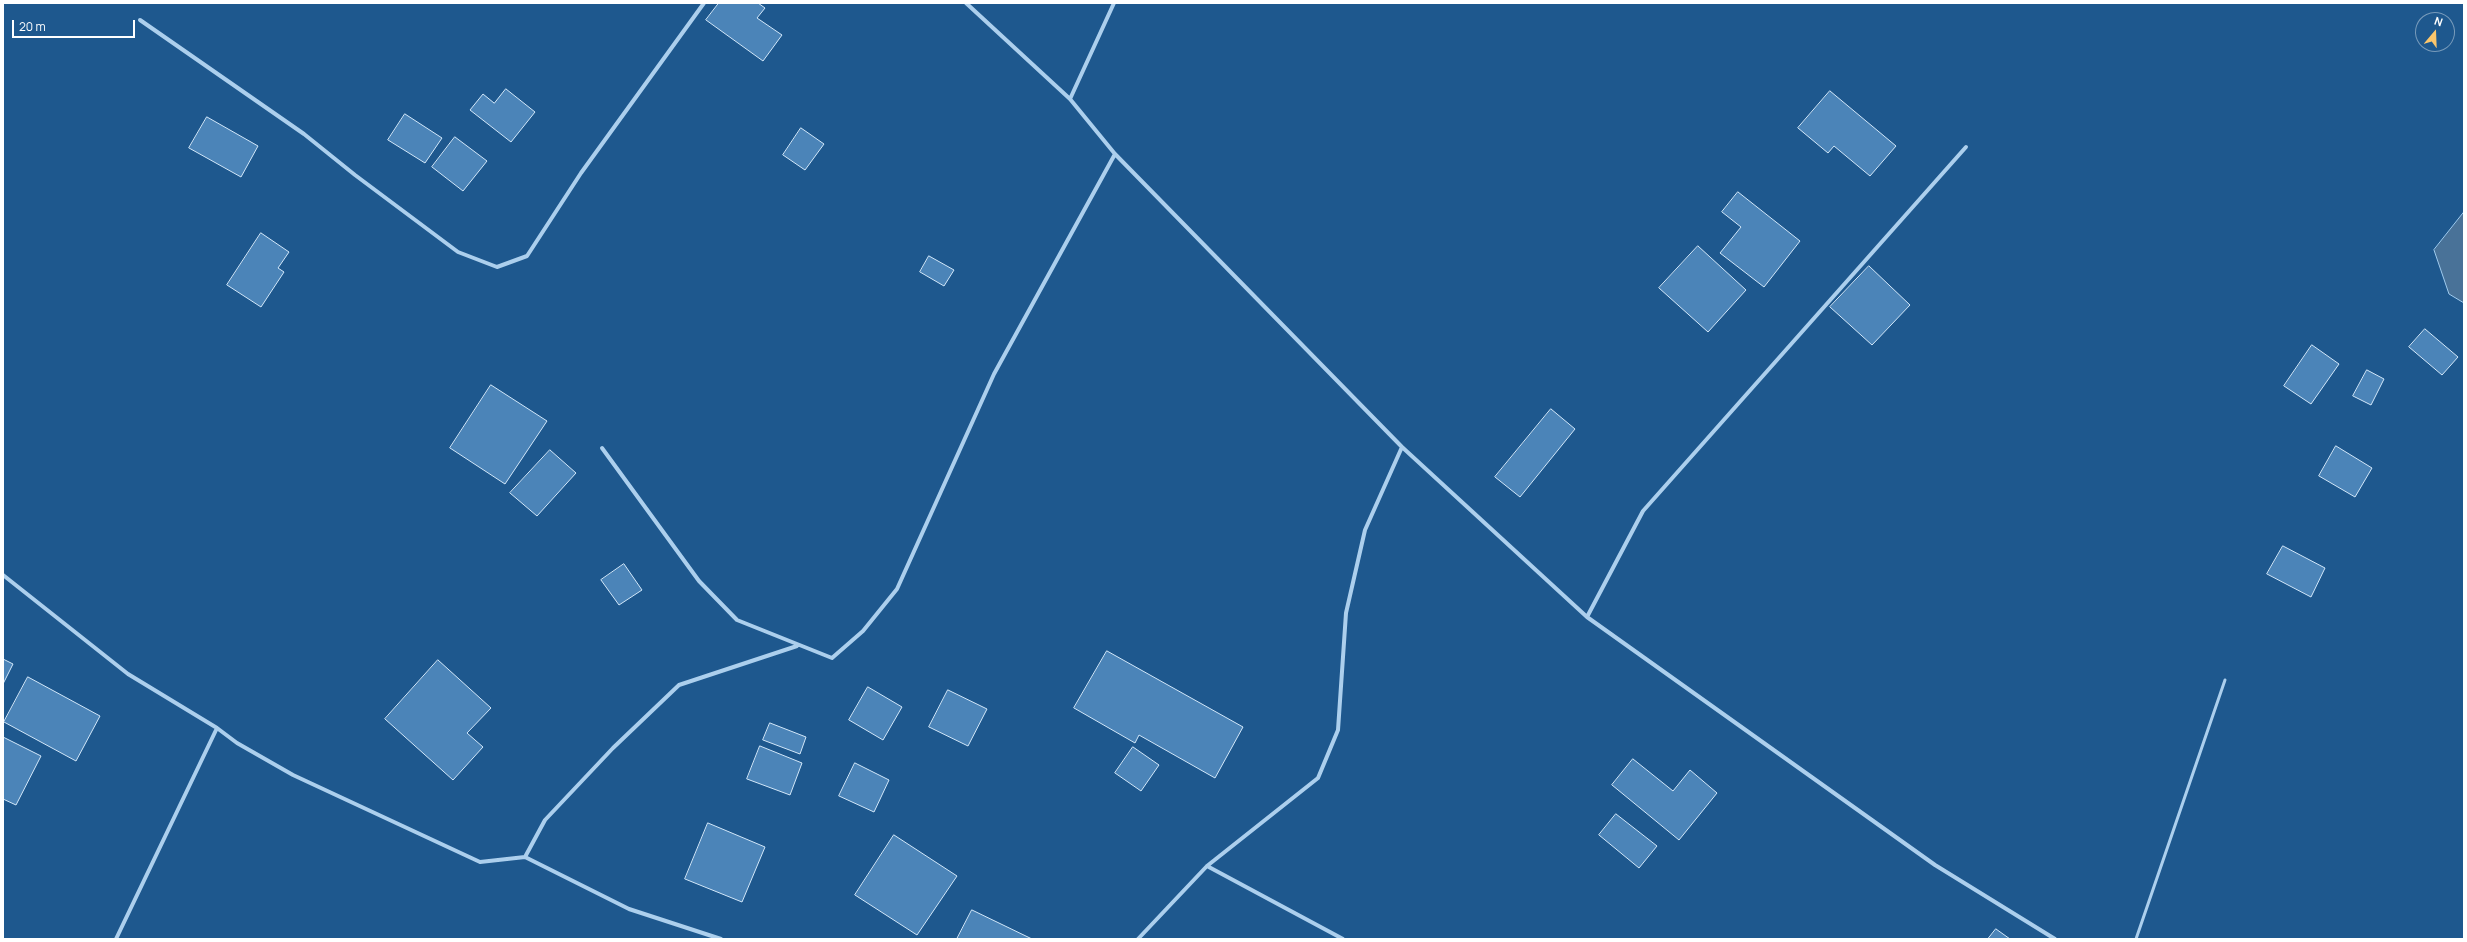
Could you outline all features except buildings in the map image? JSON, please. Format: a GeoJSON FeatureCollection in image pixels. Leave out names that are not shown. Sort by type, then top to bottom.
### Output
{"type":"FeatureCollection","features":[{"type":"Feature","properties":{"kind":"street"},"geometry":{"type":"LineString","coordinates":[[140,20],[304,134],[355,175],[458,252],[497,267],[527,256],[581,173],[704,3]]}},
{"type":"Feature","properties":{"kind":"street"},"geometry":{"type":"LineString","coordinates":[[966,3],[1070,98],[1115,154],[1402,447],[1587,617],[1935,865],[2055,939]]}},
{"type":"Feature","properties":{"kind":"street"},"geometry":{"type":"LineString","coordinates":[[1070,98],[1114,3]]}},
{"type":"Feature","properties":{"kind":"street"},"geometry":{"type":"LineString","coordinates":[[1587,617],[1643,511],[1966,147]]}},
{"type":"Feature","properties":{"kind":"street"},"geometry":{"type":"LineString","coordinates":[[602,448],[699,581],[737,620],[797,646],[832,658],[863,631],[897,589],[994,374],[1115,154]]}},
{"type":"Feature","properties":{"kind":"street"},"geometry":{"type":"LineString","coordinates":[[1138,939],[1207,866],[1318,778],[1329,756],[1338,730],[1346,613],[1357,561],[1365,530],[1402,447]]}},
{"type":"Feature","properties":{"kind":"street"},"geometry":{"type":"LineString","coordinates":[[3,574],[128,674],[218,728],[238,743],[293,775],[480,862],[525,857],[629,909],[721,939]]}},
{"type":"Feature","properties":{"kind":"street"},"geometry":{"type":"LineString","coordinates":[[525,857],[545,820],[614,748],[679,685],[797,646]]}},
{"type":"Feature","properties":{"kind":"street"},"geometry":{"type":"LineString","coordinates":[[116,939],[218,728]]}},
{"type":"Feature","properties":{"kind":"street"},"geometry":{"type":"LineString","coordinates":[[1207,866],[1343,939]]}},
{"type":"Feature","properties":{"kind":"lane"},"geometry":{"type":"LineString","coordinates":[[2136,939],[2225,680]]}},
{"type":"Feature","properties":{"kind":"water"},"geometry":{"type":"Polygon","coordinates":[[[2464,212],[2464,303],[2449,294],[2434,250],[2464,212]]]}}]}
